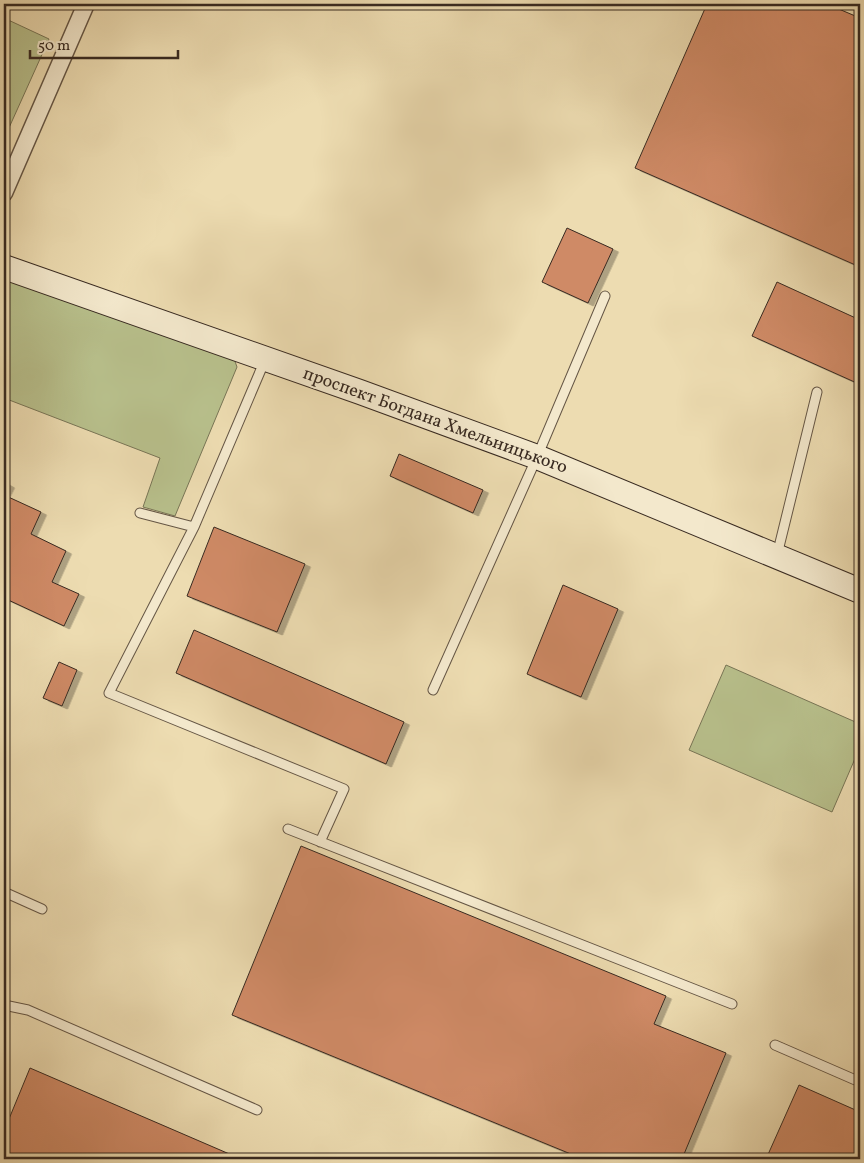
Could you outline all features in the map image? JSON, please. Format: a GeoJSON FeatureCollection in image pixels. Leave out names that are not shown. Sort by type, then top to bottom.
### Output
{"type":"FeatureCollection","features":[{"type":"Feature","properties":{"kind":"main road","name":"проспект Богдана Хмельницького"},"geometry":{"type":"LineString","coordinates":[[4,267],[360,392],[537,457],[860,591]]}},
{"type":"Feature","properties":{"kind":"street"},"geometry":{"type":"LineString","coordinates":[[4,193],[86,4]]}},
{"type":"Feature","properties":{"kind":"lane"},"geometry":{"type":"LineString","coordinates":[[433,690],[537,457],[605,296]]}},
{"type":"Feature","properties":{"kind":"lane"},"geometry":{"type":"LineString","coordinates":[[266,360],[194,527],[109,693],[344,789],[320,842]]}},
{"type":"Feature","properties":{"kind":"lane"},"geometry":{"type":"LineString","coordinates":[[777,555],[817,392]]}},
{"type":"Feature","properties":{"kind":"lane"},"geometry":{"type":"LineString","coordinates":[[140,513],[194,527]]}},
{"type":"Feature","properties":{"kind":"lane"},"geometry":{"type":"LineString","coordinates":[[288,829],[732,1004]]}},
{"type":"Feature","properties":{"kind":"lane"},"geometry":{"type":"LineString","coordinates":[[4,892],[42,909]]}},
{"type":"Feature","properties":{"kind":"lane"},"geometry":{"type":"LineString","coordinates":[[4,1005],[28,1010],[257,1110]]}},
{"type":"Feature","properties":{"kind":"lane"},"geometry":{"type":"LineString","coordinates":[[775,1045],[860,1082]]}},
{"type":"Feature","properties":{"kind":"green space"},"geometry":{"type":"Polygon","coordinates":[[[4,18],[49,39],[8,130],[4,123],[4,18]]]}},
{"type":"Feature","properties":{"kind":"green space"},"geometry":{"type":"Polygon","coordinates":[[[4,276],[232,353],[237,367],[175,516],[143,507],[160,458],[4,398],[4,276]]]}},
{"type":"Feature","properties":{"kind":"green space"},"geometry":{"type":"Polygon","coordinates":[[[726,665],[860,724],[860,747],[832,812],[689,750],[726,665]]]}},
{"type":"Feature","properties":{"kind":"building"},"geometry":{"type":"Polygon","coordinates":[[[707,4],[827,4],[860,18],[860,267],[635,168],[707,4]]]}},
{"type":"Feature","properties":{"kind":"building"},"geometry":{"type":"Polygon","coordinates":[[[567,228],[613,249],[588,303],[542,282],[567,228]]]}},
{"type":"Feature","properties":{"kind":"building"},"geometry":{"type":"Polygon","coordinates":[[[777,282],[860,320],[859,384],[752,336],[777,282]]]}},
{"type":"Feature","properties":{"kind":"building"},"geometry":{"type":"Polygon","coordinates":[[[399,454],[483,490],[473,513],[390,476],[399,454]]]}},
{"type":"Feature","properties":{"kind":"building"},"geometry":{"type":"Polygon","coordinates":[[[4,482],[9,485],[4,495],[4,482]]]}},
{"type":"Feature","properties":{"kind":"building"},"geometry":{"type":"Polygon","coordinates":[[[4,495],[41,512],[31,534],[66,551],[52,582],[79,594],[64,626],[4,598],[4,495]]]}},
{"type":"Feature","properties":{"kind":"building"},"geometry":{"type":"Polygon","coordinates":[[[214,527],[305,564],[277,632],[187,596],[214,527]]]}},
{"type":"Feature","properties":{"kind":"building"},"geometry":{"type":"Polygon","coordinates":[[[563,585],[618,609],[581,697],[527,674],[563,585]]]}},
{"type":"Feature","properties":{"kind":"building"},"geometry":{"type":"Polygon","coordinates":[[[194,630],[404,722],[386,764],[176,673],[194,630]]]}},
{"type":"Feature","properties":{"kind":"building"},"geometry":{"type":"Polygon","coordinates":[[[59,662],[77,670],[62,706],[43,698],[59,662]]]}},
{"type":"Feature","properties":{"kind":"building"},"geometry":{"type":"Polygon","coordinates":[[[301,846],[666,996],[654,1024],[726,1053],[682,1159],[583,1159],[232,1015],[301,846]]]}},
{"type":"Feature","properties":{"kind":"building"},"geometry":{"type":"Polygon","coordinates":[[[30,1068],[241,1159],[4,1159],[4,1131],[30,1068]]]}},
{"type":"Feature","properties":{"kind":"building"},"geometry":{"type":"Polygon","coordinates":[[[799,1085],[860,1112],[860,1159],[766,1159],[799,1085]]]}}]}
